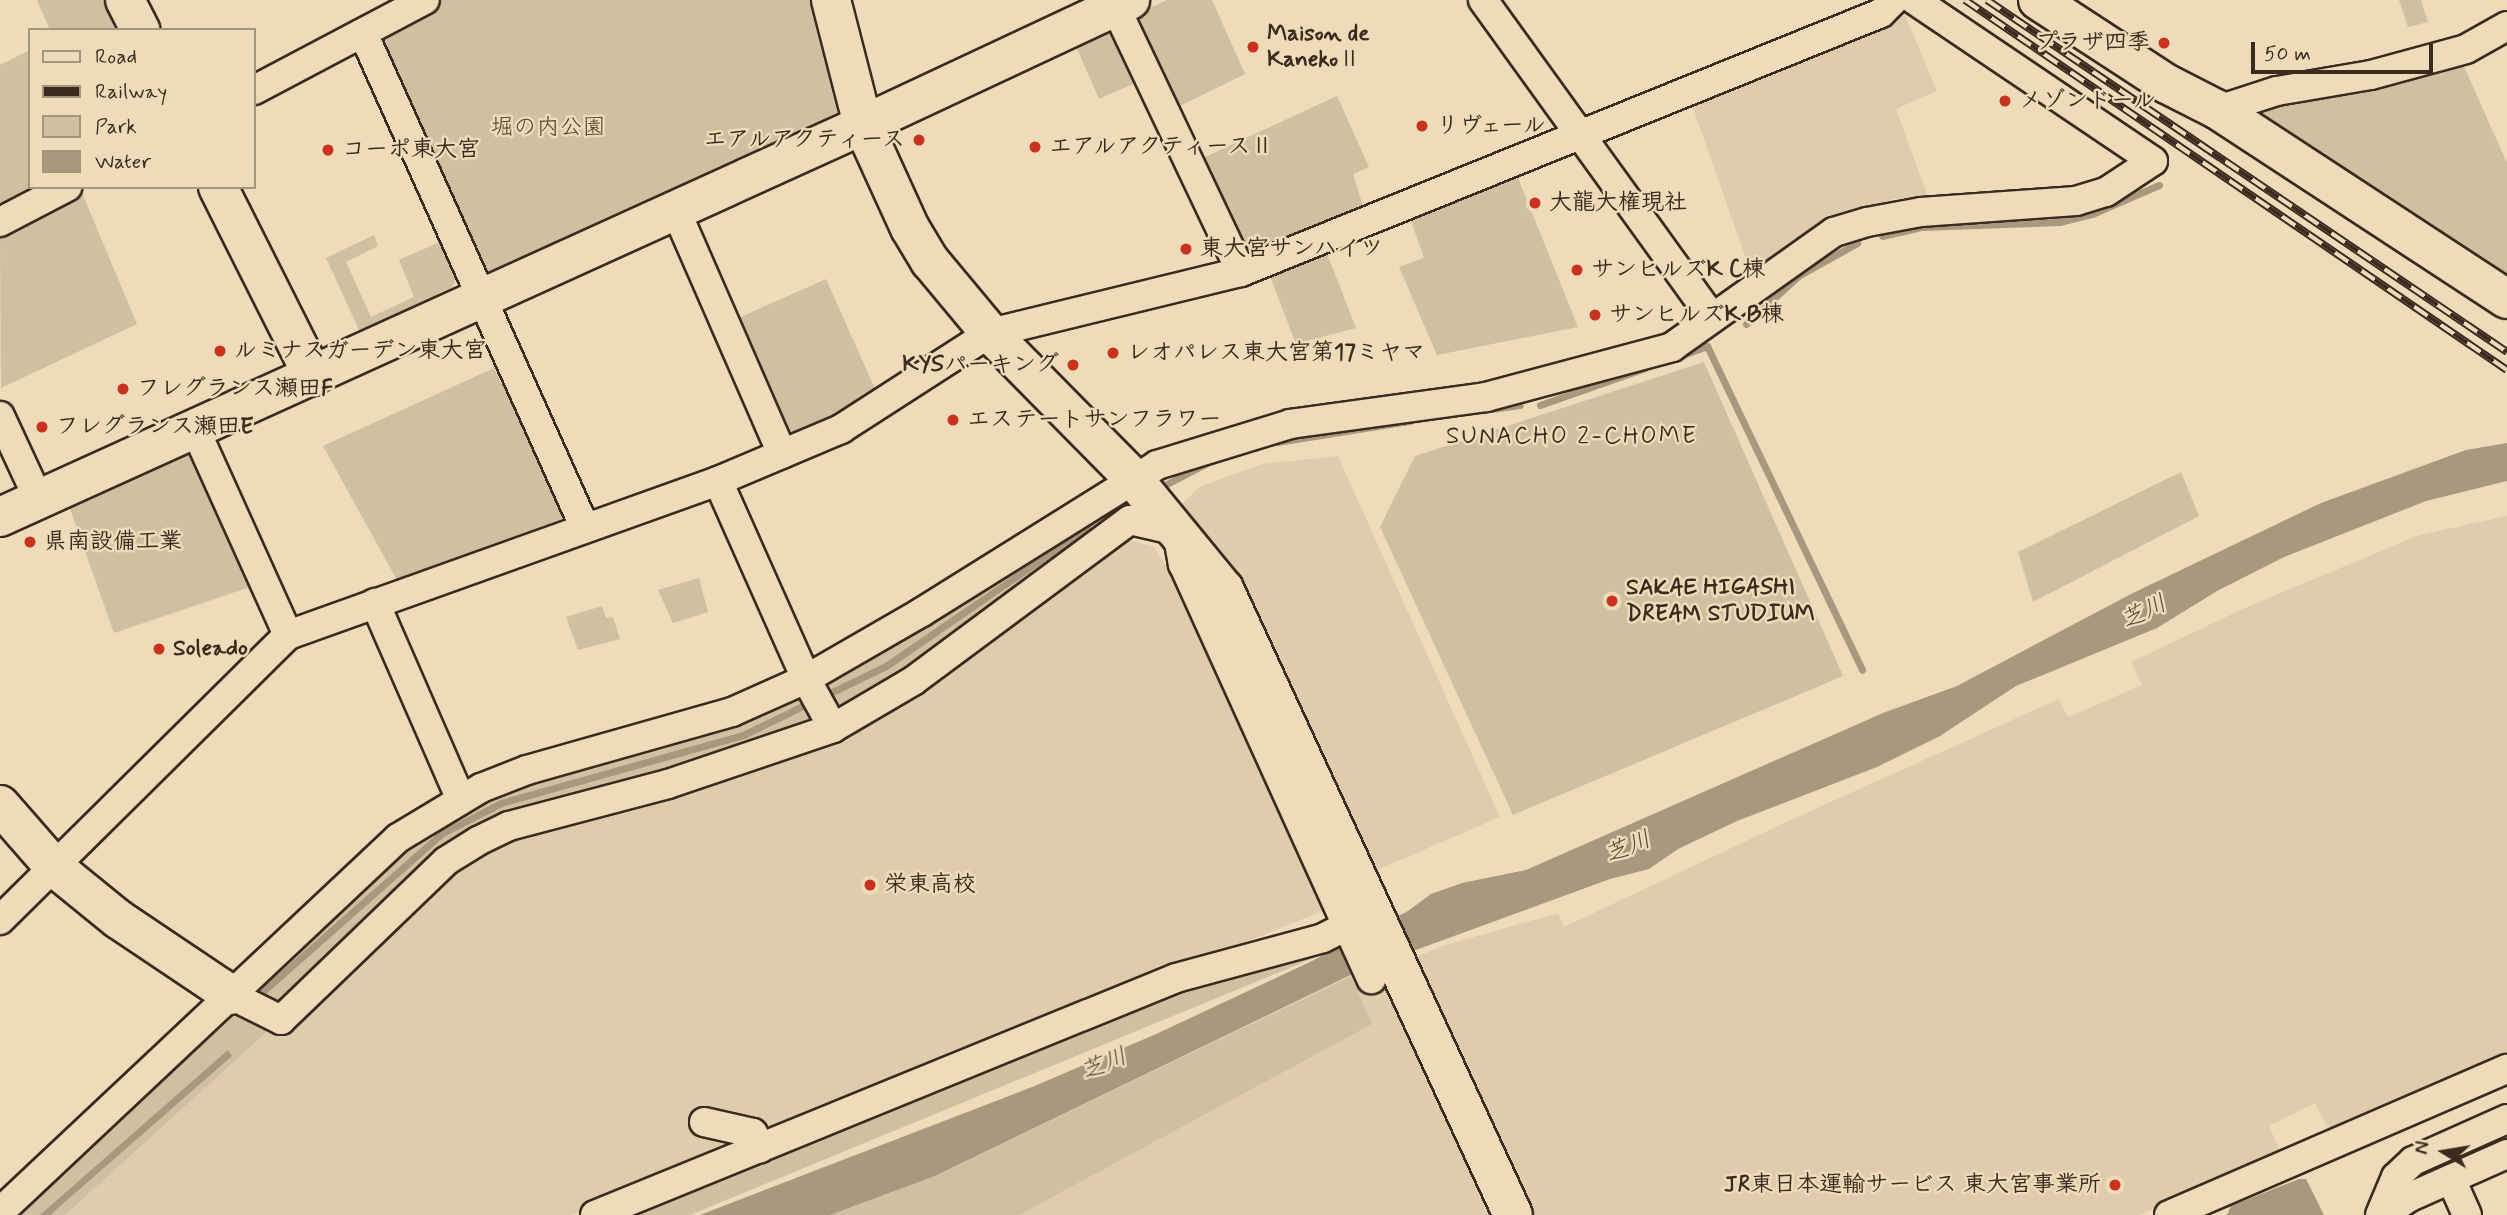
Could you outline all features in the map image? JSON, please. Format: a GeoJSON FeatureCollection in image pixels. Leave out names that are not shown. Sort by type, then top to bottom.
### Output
{"type":"FeatureCollection","features":[{"type":"Feature","properties":{"kind":"street"},"geometry":{"type":"LineString","coordinates":[[125,0],[139,28]]}},
{"type":"Feature","properties":{"kind":"street"},"geometry":{"type":"LineString","coordinates":[[256,89],[425,0]]}},
{"type":"Feature","properties":{"kind":"street"},"geometry":{"type":"LineString","coordinates":[[831,0],[863,125],[910,228],[929,261],[957,298],[1141,489],[1224,589],[1242,622],[1513,1215]]}},
{"type":"Feature","properties":{"kind":"street"},"geometry":{"type":"LineString","coordinates":[[1483,0],[1712,318]]}},
{"type":"Feature","properties":{"kind":"street"},"geometry":{"type":"LineString","coordinates":[[0,920],[289,635],[718,481],[841,429],[990,333],[1241,272],[1881,13],[1894,0]]}},
{"type":"Feature","properties":{"kind":"street"},"geometry":{"type":"LineString","coordinates":[[3,1204],[398,838],[460,798],[527,770],[733,712],[810,686],[922,612],[1141,489],[1157,465],[1290,424],[1486,397],[1672,347],[1834,232],[1867,222],[1921,212],[2076,201],[2106,192],[2153,160],[1914,0]]}},
{"type":"Feature","properties":{"kind":"street"},"geometry":{"type":"LineString","coordinates":[[2038,0],[2167,84],[2218,110],[2507,299]]}},
{"type":"Feature","properties":{"kind":"street"},"geometry":{"type":"LineString","coordinates":[[0,517],[863,125],[1119,2],[1241,272]]}},
{"type":"Feature","properties":{"kind":"street"},"geometry":{"type":"LineString","coordinates":[[2218,110],[2277,91],[2371,75],[2466,49],[2507,26]]}},
{"type":"Feature","properties":{"kind":"street"},"geometry":{"type":"LineString","coordinates":[[363,33],[585,528]]}},
{"type":"Feature","properties":{"kind":"street"},"geometry":{"type":"LineString","coordinates":[[0,222],[63,189]]}},
{"type":"Feature","properties":{"kind":"street"},"geometry":{"type":"LineString","coordinates":[[219,189],[313,376]]}},
{"type":"Feature","properties":{"kind":"street"},"geometry":{"type":"LineString","coordinates":[[676,211],[782,454]]}},
{"type":"Feature","properties":{"kind":"street"},"geometry":{"type":"LineString","coordinates":[[0,416],[39,500]]}},
{"type":"Feature","properties":{"kind":"street"},"geometry":{"type":"LineString","coordinates":[[195,429],[289,635]]}},
{"type":"Feature","properties":{"kind":"street"},"geometry":{"type":"LineString","coordinates":[[718,481],[810,686],[832,728]]}},
{"type":"Feature","properties":{"kind":"street"},"geometry":{"type":"LineString","coordinates":[[0,805],[54,867],[118,919],[231,995],[281,1020],[446,861],[478,841],[509,826],[668,784],[832,728],[913,681],[1130,520],[1177,531]]}},
{"type":"Feature","properties":{"kind":"street"},"geometry":{"type":"LineString","coordinates":[[1177,531],[1183,564],[1371,979]]}},
{"type":"Feature","properties":{"kind":"street"},"geometry":{"type":"LineString","coordinates":[[375,603],[460,798]]}},
{"type":"Feature","properties":{"kind":"street"},"geometry":{"type":"LineString","coordinates":[[595,1215],[1176,978],[1348,930]]}},
{"type":"Feature","properties":{"kind":"street"},"geometry":{"type":"LineString","coordinates":[[2169,1215],[2507,1069]]}},
{"type":"Feature","properties":{"kind":"street"},"geometry":{"type":"LineString","coordinates":[[2381,1215],[2396,1177],[2413,1161],[2507,1119]]}},
{"type":"Feature","properties":{"kind":"street"},"geometry":{"type":"LineString","coordinates":[[704,1122],[752,1133],[760,1149]]}},
{"type":"Feature","properties":{"kind":"street"},"geometry":{"type":"LineString","coordinates":[[2381,1215],[2391,1207],[2507,1154]]}},
{"type":"Feature","properties":{"kind":"street"},"geometry":{"type":"LineString","coordinates":[[2451,1179],[2467,1215]]}},
{"type":"Feature","properties":{"kind":"shaded area"},"geometry":{"type":"Polygon","coordinates":[[[1905,15],[1937,91],[1896,109],[1928,197],[1893,199],[1833,217],[1751,273],[1692,105],[1905,15]]]}},
{"type":"Feature","properties":{"kind":"shaded area"},"geometry":{"type":"Polygon","coordinates":[[[1338,456],[1500,817],[1377,870],[1247,598],[1220,553],[1182,504],[1199,487],[1262,464],[1338,456]]]}},
{"type":"Feature","properties":{"kind":"shaded area"},"geometry":{"type":"Polygon","coordinates":[[[2507,516],[2507,1053],[2330,1132],[2315,1103],[2269,1126],[2282,1155],[2139,1215],[1018,1215],[1342,990],[1442,946],[1558,913],[1564,927],[1795,818],[2059,699],[2068,717],[2142,685],[2131,662],[2247,607],[2419,535],[2507,516]]]}},
{"type":"Feature","properties":{"kind":"shaded area","name":"栄東高校"},"geometry":{"type":"Polygon","coordinates":[[[1113,537],[1153,546],[1168,569],[1330,908],[572,1215],[60,1215],[77,1193],[281,1020],[446,861],[1113,537]]]}},
{"type":"Feature","properties":{"kind":"green space"},"geometry":{"type":"Polygon","coordinates":[[[37,0],[109,0],[123,28],[49,28],[37,0]]]}},
{"type":"Feature","properties":{"kind":"green space","name":"堀の内公園"},"geometry":{"type":"Polygon","coordinates":[[[425,0],[831,0],[863,125],[482,299],[363,33],[425,0]]]}},
{"type":"Feature","properties":{"kind":"green space"},"geometry":{"type":"Polygon","coordinates":[[[1167,0],[1212,0],[1245,74],[1178,107],[1137,14],[1167,0]]]}},
{"type":"Feature","properties":{"kind":"green space"},"geometry":{"type":"Polygon","coordinates":[[[2399,0],[2421,0],[2428,22],[2408,27],[2399,0]]]}},
{"type":"Feature","properties":{"kind":"green space"},"geometry":{"type":"Polygon","coordinates":[[[1105,26],[1114,31],[1135,83],[1099,99],[1074,42],[1105,26]]]}},
{"type":"Feature","properties":{"kind":"green space"},"geometry":{"type":"Polygon","coordinates":[[[28,51],[29,189],[0,204],[0,65],[28,51]]]}},
{"type":"Feature","properties":{"kind":"green space"},"geometry":{"type":"Polygon","coordinates":[[[2462,62],[2507,163],[2507,280],[2252,109],[2462,62]]]}},
{"type":"Feature","properties":{"kind":"green space"},"geometry":{"type":"Polygon","coordinates":[[[1337,96],[1369,167],[1353,174],[1364,209],[1255,251],[1246,246],[1205,157],[1337,96]]]}},
{"type":"Feature","properties":{"kind":"green space"},"geometry":{"type":"Polygon","coordinates":[[[1516,173],[1578,327],[1437,355],[1399,267],[1424,258],[1409,215],[1516,173]]]}},
{"type":"Feature","properties":{"kind":"green space"},"geometry":{"type":"Polygon","coordinates":[[[82,193],[137,324],[1,388],[0,236],[82,193]]]}},
{"type":"Feature","properties":{"kind":"green space"},"geometry":{"type":"Polygon","coordinates":[[[374,235],[378,246],[346,262],[371,317],[414,297],[399,260],[440,242],[458,275],[452,287],[360,332],[326,258],[374,235]]]}},
{"type":"Feature","properties":{"kind":"green space"},"geometry":{"type":"Polygon","coordinates":[[[1326,251],[1356,328],[1296,344],[1268,271],[1326,251]]]}},
{"type":"Feature","properties":{"kind":"green space"},"geometry":{"type":"Polygon","coordinates":[[[826,279],[876,391],[821,427],[788,439],[734,320],[826,279]]]}},
{"type":"Feature","properties":{"kind":"green space","name":"SAKAE HIGASHI DREAM STUDIUM"},"geometry":{"type":"Polygon","coordinates":[[[1704,362],[1843,676],[1513,815],[1380,527],[1415,456],[1704,362]]]}},
{"type":"Feature","properties":{"kind":"green space"},"geometry":{"type":"Polygon","coordinates":[[[494,368],[567,517],[397,580],[323,446],[494,368]]]}},
{"type":"Feature","properties":{"kind":"green space"},"geometry":{"type":"Polygon","coordinates":[[[181,446],[193,451],[253,586],[114,633],[68,503],[181,446]]]}},
{"type":"Feature","properties":{"kind":"green space"},"geometry":{"type":"Polygon","coordinates":[[[2181,472],[2199,516],[2033,602],[2018,552],[2181,472]]]}},
{"type":"Feature","properties":{"kind":"green space"},"geometry":{"type":"Polygon","coordinates":[[[1110,492],[1130,520],[833,728],[509,826],[281,1020],[231,995],[460,798],[732,712],[1110,492]]]}},
{"type":"Feature","properties":{"kind":"green space"},"geometry":{"type":"Polygon","coordinates":[[[699,578],[708,612],[673,623],[658,590],[699,578]]]}},
{"type":"Feature","properties":{"kind":"green space"},"geometry":{"type":"Polygon","coordinates":[[[602,606],[606,618],[613,617],[620,639],[578,650],[566,617],[602,606]]]}},
{"type":"Feature","properties":{"kind":"green space"},"geometry":{"type":"Polygon","coordinates":[[[1330,942],[1333,950],[690,1215],[615,1215],[1196,979],[1330,942]]]}},
{"type":"Feature","properties":{"kind":"green space"},"geometry":{"type":"Polygon","coordinates":[[[1351,976],[1372,1024],[1019,1215],[830,1215],[935,1176],[1351,976]]]}},
{"type":"Feature","properties":{"kind":"green space"},"geometry":{"type":"Polygon","coordinates":[[[227,1009],[271,1028],[65,1215],[0,1215],[227,1009]]]}},
{"type":"Feature","properties":{"kind":"water","name":"芝川"},"geometry":{"type":"Polygon","coordinates":[[[2507,443],[2507,481],[2426,501],[2284,557],[2217,591],[2157,628],[2016,686],[1940,736],[1877,767],[1737,821],[1678,849],[1649,869],[1610,879],[1361,970],[935,1176],[830,1215],[700,1215],[1032,1087],[1154,1035],[1312,961],[1408,911],[1431,894],[1462,883],[1526,870],[1883,713],[1957,686],[2133,593],[2321,503],[2466,450],[2507,443]]]}},
{"type":"Feature","properties":{"kind":"water"},"geometry":{"type":"Polygon","coordinates":[[[228,1050],[232,1056],[50,1215],[40,1215],[228,1050]]]}},
{"type":"Feature","properties":{"kind":"water"},"geometry":{"type":"Polygon","coordinates":[[[2299,1179],[2306,1179],[2324,1215],[2227,1215],[2231,1206],[2299,1179]]]}},
{"type":"Feature","properties":{"kind":"waterway"},"geometry":{"type":"LineString","coordinates":[[1882,236],[1921,227],[2059,222],[2092,214],[2159,185]]}},
{"type":"Feature","properties":{"kind":"waterway"},"geometry":{"type":"LineString","coordinates":[[1746,324],[1798,276],[1857,243]]}},
{"type":"Feature","properties":{"kind":"waterway"},"geometry":{"type":"LineString","coordinates":[[1680,356],[1707,346],[1862,670]]}},
{"type":"Feature","properties":{"kind":"waterway"},"geometry":{"type":"LineString","coordinates":[[1540,405],[1645,368]]}},
{"type":"Feature","properties":{"kind":"waterway"},"geometry":{"type":"LineString","coordinates":[[1491,409],[1520,405]]}},
{"type":"Feature","properties":{"kind":"waterway"},"geometry":{"type":"LineString","coordinates":[[1277,442],[1410,421]]}},
{"type":"Feature","properties":{"kind":"waterway"},"geometry":{"type":"LineString","coordinates":[[1163,486],[1209,462]]}},
{"type":"Feature","properties":{"kind":"waterway"},"geometry":{"type":"LineString","coordinates":[[1108,514],[1124,502]]}},
{"type":"Feature","properties":{"kind":"waterway"},"geometry":{"type":"LineString","coordinates":[[824,696],[886,666],[1087,528]]}},
{"type":"Feature","properties":{"kind":"waterway"},"geometry":{"type":"LineString","coordinates":[[262,992],[441,834],[501,803],[743,735],[813,701]]}},
{"type":"Feature","properties":{"kind":"railway"},"geometry":{"type":"LineString","coordinates":[[1965,0],[2507,370]]}},
{"type":"Feature","properties":{"kind":"railway"},"geometry":{"type":"LineString","coordinates":[[1987,0],[2507,352]]}},
{"type":"Feature","properties":{"kind":"place","name":"プラザ四季"},"geometry":{"type":"Point","coordinates":[2164,43]}},
{"type":"Feature","properties":{"kind":"place","name":"Maison de KanekoⅡ"},"geometry":{"type":"Point","coordinates":[1253,47]}},
{"type":"Feature","properties":{"kind":"place","name":"メゾンドール"},"geometry":{"type":"Point","coordinates":[2005,101]}},
{"type":"Feature","properties":{"kind":"place","name":"リヴェール"},"geometry":{"type":"Point","coordinates":[1422,126]}},
{"type":"Feature","properties":{"kind":"place","name":"エアルアクティース"},"geometry":{"type":"Point","coordinates":[919,140]}},
{"type":"Feature","properties":{"kind":"place","name":"エアルアクティースⅡ"},"geometry":{"type":"Point","coordinates":[1035,147]}},
{"type":"Feature","properties":{"kind":"place","name":"コーポ東大宮"},"geometry":{"type":"Point","coordinates":[328,150]}},
{"type":"Feature","properties":{"kind":"place","name":"大龍大権現社"},"geometry":{"type":"Point","coordinates":[1535,203]}},
{"type":"Feature","properties":{"kind":"place","name":"東大宮サンハイツ"},"geometry":{"type":"Point","coordinates":[1186,249]}},
{"type":"Feature","properties":{"kind":"place","name":"サンヒルズK C棟"},"geometry":{"type":"Point","coordinates":[1577,270]}},
{"type":"Feature","properties":{"kind":"place","name":"サンヒルズK B棟"},"geometry":{"type":"Point","coordinates":[1595,315]}},
{"type":"Feature","properties":{"kind":"place","name":"ルミナスガーデン東大宮"},"geometry":{"type":"Point","coordinates":[220,351]}},
{"type":"Feature","properties":{"kind":"place","name":"レオパレス東大宮第17ミヤマ"},"geometry":{"type":"Point","coordinates":[1113,353]}},
{"type":"Feature","properties":{"kind":"place","name":"KYSパーキング"},"geometry":{"type":"Point","coordinates":[1073,365]}},
{"type":"Feature","properties":{"kind":"place","name":"フレグランス瀬田F"},"geometry":{"type":"Point","coordinates":[123,389]}},
{"type":"Feature","properties":{"kind":"place","name":"エステートサンフラワー"},"geometry":{"type":"Point","coordinates":[953,420]}},
{"type":"Feature","properties":{"kind":"place","name":"フレグランス瀬田E"},"geometry":{"type":"Point","coordinates":[42,427]}},
{"type":"Feature","properties":{"kind":"place","name":"県南設備工業"},"geometry":{"type":"Point","coordinates":[30,542]}},
{"type":"Feature","properties":{"kind":"place","name":"SAKAE HIGASHI DREAM STUDIUM"},"geometry":{"type":"Point","coordinates":[1612,601]}},
{"type":"Feature","properties":{"kind":"place","name":"Soleado"},"geometry":{"type":"Point","coordinates":[159,649]}},
{"type":"Feature","properties":{"kind":"place","name":"栄東高校"},"geometry":{"type":"Point","coordinates":[870,885]}},
{"type":"Feature","properties":{"kind":"place","name":"JR東日本運輸サービス 東大宮事業所"},"geometry":{"type":"Point","coordinates":[2115,1185]}},
{"type":"Feature","properties":{"kind":"district","name":"SUNACHO 2-CHOME"},"geometry":{"type":"Point","coordinates":[1572,437]}}]}
